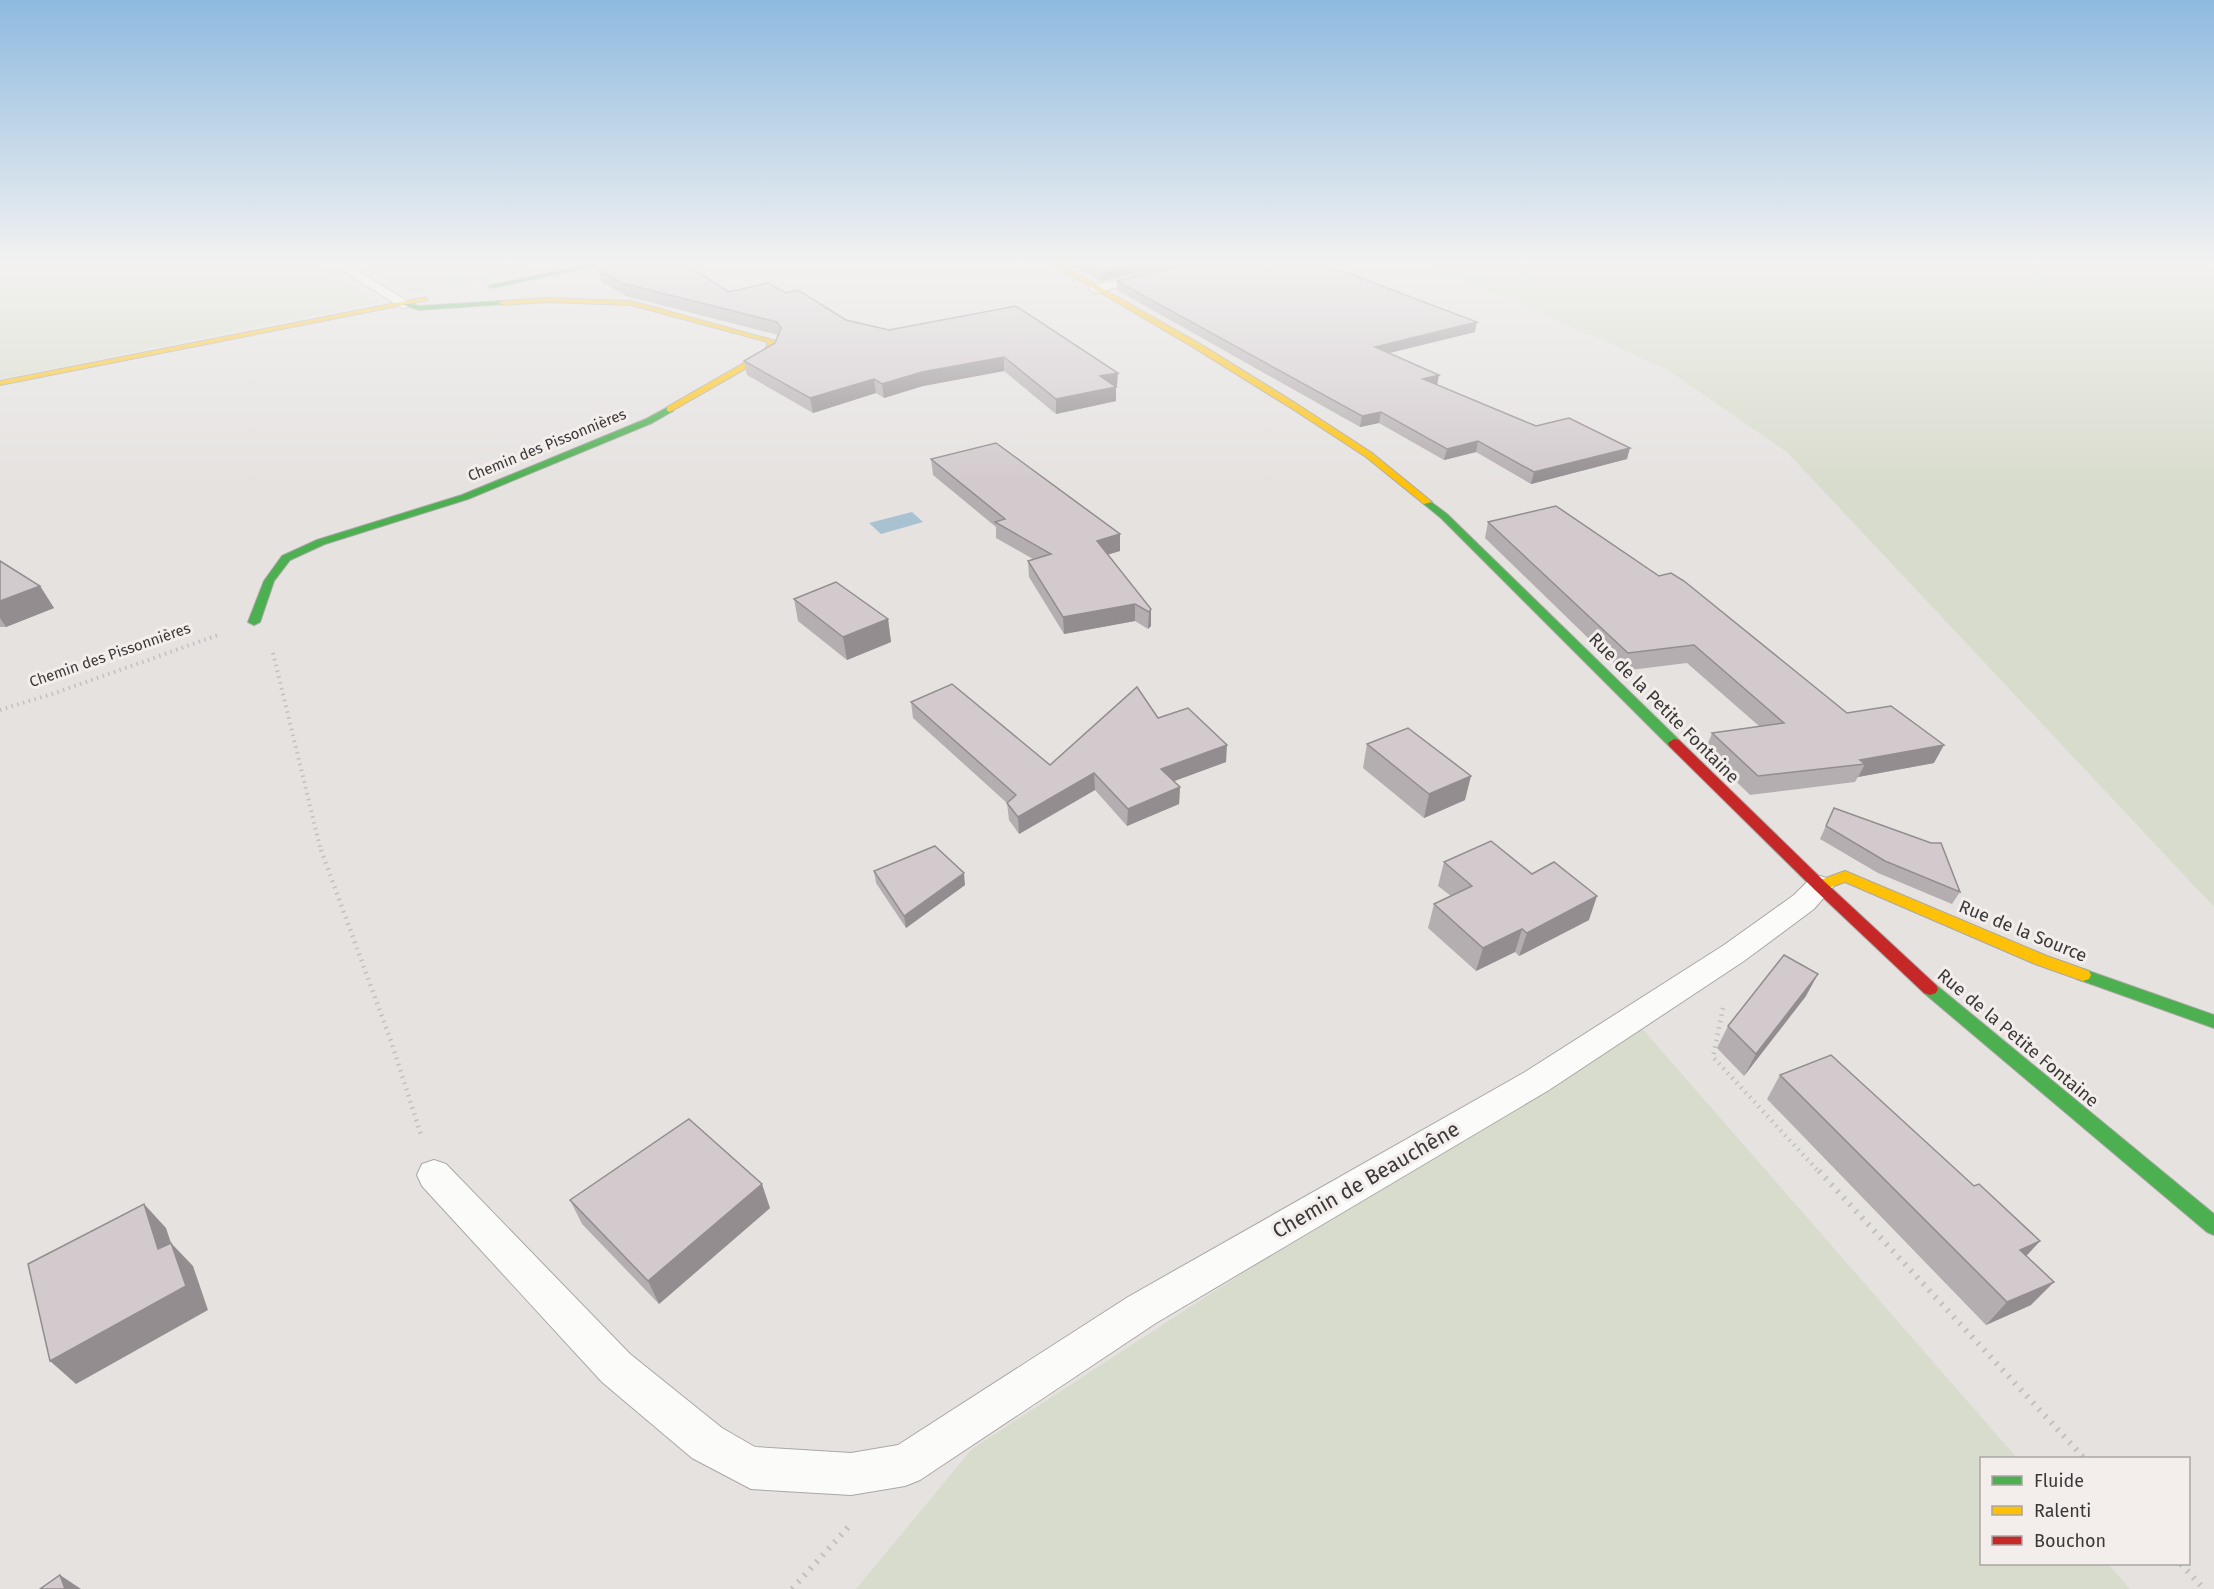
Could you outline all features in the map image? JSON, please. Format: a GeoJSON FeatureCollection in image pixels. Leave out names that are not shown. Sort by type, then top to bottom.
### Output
{"type":"FeatureCollection","features":[{"type":"Feature","properties":{"kind":"street"},"geometry":{"type":"LineString","coordinates":[[0,383],[230,338]]}},
{"type":"Feature","properties":{"kind":"street","name":"Chemin des Pissonnières"},"geometry":{"type":"LineString","coordinates":[[255,622],[269,581],[286,558],[321,542],[465,496],[649,421],[768,352],[772,341],[761,338]]}},
{"type":"Feature","properties":{"kind":"street","name":"Rue de la Petite Fontaine"},"geometry":{"type":"LineString","coordinates":[[1183,338],[1294,405],[1369,455],[1444,516],[1820,886],[1915,976],[2214,1226]]}},
{"type":"Feature","properties":{"kind":"street","name":"Rue de la Source"},"geometry":{"type":"LineString","coordinates":[[1820,886],[1845,876],[2041,960],[2214,1022]]}},
{"type":"Feature","properties":{"kind":"lane","name":"Chemin de Beauchêne"},"geometry":{"type":"LineString","coordinates":[[434,1175],[616,1368],[707,1443],[751,1468],[851,1474],[905,1465],[1142,1310],[1537,1081],[1734,952],[1804,902],[1820,886]]}},
{"type":"Feature","properties":{"kind":"path","name":"Chemin des Pissonnières"},"geometry":{"type":"LineString","coordinates":[[0,710],[58,692],[255,622]]}},
{"type":"Feature","properties":{"kind":"path"},"geometry":{"type":"LineString","coordinates":[[255,622],[269,637],[316,837],[392,1044],[434,1175]]}},
{"type":"Feature","properties":{"kind":"path"},"geometry":{"type":"LineString","coordinates":[[1734,952],[1713,1057],[2083,1457]]}},
{"type":"Feature","properties":{"kind":"path"},"geometry":{"type":"LineString","coordinates":[[792,1589],[856,1518]]}},
{"type":"Feature","properties":{"kind":"path"},"geometry":{"type":"LineString","coordinates":[[2183,1565],[2204,1589]]}},
{"type":"Feature","properties":{"kind":"green space"},"geometry":{"type":"Polygon","coordinates":[[[0,338],[202,338],[0,379],[0,338]]]}},
{"type":"Feature","properties":{"kind":"green space"},"geometry":{"type":"Polygon","coordinates":[[[1597,338],[2214,338],[2214,907],[1787,452],[1666,369],[1597,338]]]}},
{"type":"Feature","properties":{"kind":"green space"},"geometry":{"type":"Polygon","coordinates":[[[1640,1026],[2016,1457],[1980,1457],[1980,1565],[2109,1565],[2130,1589],[856,1589],[972,1449],[1213,1292],[1621,1035],[1640,1026]]]}},
{"type":"Feature","properties":{"kind":"water"},"geometry":{"type":"Polygon","coordinates":[[[912,512],[923,522],[881,534],[869,523],[912,512]]]}},
{"type":"Feature","properties":{"kind":"building"},"geometry":{"type":"Polygon","coordinates":[[[777,338],[1065,338],[1118,373],[1100,376],[1116,387],[1056,399],[1004,357],[922,372],[882,384],[874,379],[810,398],[744,361],[775,343],[777,338]]]}},
{"type":"Feature","properties":{"kind":"building"},"geometry":{"type":"Polygon","coordinates":[[[1221,338],[1411,338],[1375,347],[1439,375],[1423,379],[1536,426],[1569,418],[1630,448],[1534,472],[1478,441],[1447,449],[1381,412],[1362,416],[1221,338]]]}},
{"type":"Feature","properties":{"kind":"building"},"geometry":{"type":"Polygon","coordinates":[[[996,443],[1120,534],[1097,541],[1151,609],[1149,612],[1135,604],[1063,617],[1028,561],[1051,554],[995,522],[1005,519],[931,459],[996,443]]]}},
{"type":"Feature","properties":{"kind":"building"},"geometry":{"type":"Polygon","coordinates":[[[1556,506],[1659,576],[1671,573],[1684,581],[1847,713],[1891,706],[1944,745],[1860,760],[1865,764],[1758,776],[1712,733],[1784,723],[1694,645],[1628,653],[1488,522],[1556,506]]]}},
{"type":"Feature","properties":{"kind":"building"},"geometry":{"type":"Polygon","coordinates":[[[0,561],[40,586],[0,601],[0,561]]]}},
{"type":"Feature","properties":{"kind":"building"},"geometry":{"type":"Polygon","coordinates":[[[836,582],[888,619],[843,637],[794,599],[836,582]]]}},
{"type":"Feature","properties":{"kind":"building"},"geometry":{"type":"Polygon","coordinates":[[[952,684],[1050,765],[1137,687],[1158,718],[1188,708],[1227,745],[1161,769],[1180,787],[1128,809],[1094,773],[1018,817],[1007,803],[1016,795],[911,702],[952,684]]]}},
{"type":"Feature","properties":{"kind":"building"},"geometry":{"type":"Polygon","coordinates":[[[1408,728],[1471,776],[1429,794],[1367,744],[1408,728]]]}},
{"type":"Feature","properties":{"kind":"building"},"geometry":{"type":"Polygon","coordinates":[[[1834,808],[1931,843],[1941,843],[1960,892],[1885,861],[1826,826],[1834,808]]]}},
{"type":"Feature","properties":{"kind":"building"},"geometry":{"type":"Polygon","coordinates":[[[1491,841],[1532,874],[1554,862],[1597,896],[1527,933],[1522,929],[1483,948],[1434,904],[1472,886],[1444,862],[1491,841]]]}},
{"type":"Feature","properties":{"kind":"building"},"geometry":{"type":"Polygon","coordinates":[[[935,846],[964,873],[904,916],[874,871],[935,846]]]}},
{"type":"Feature","properties":{"kind":"building"},"geometry":{"type":"Polygon","coordinates":[[[1784,955],[1818,974],[1756,1054],[1728,1026],[1784,955]]]}},
{"type":"Feature","properties":{"kind":"building"},"geometry":{"type":"Polygon","coordinates":[[[1831,1055],[1974,1186],[1979,1184],[2040,1241],[2020,1250],[2054,1282],[2007,1302],[1780,1075],[1831,1055]]]}},
{"type":"Feature","properties":{"kind":"building"},"geometry":{"type":"Polygon","coordinates":[[[689,1119],[762,1184],[648,1281],[570,1200],[689,1119]]]}},
{"type":"Feature","properties":{"kind":"building"},"geometry":{"type":"Polygon","coordinates":[[[144,1204],[158,1249],[171,1243],[186,1286],[50,1361],[28,1264],[144,1204]]]}},
{"type":"Feature","properties":{"kind":"building"},"geometry":{"type":"Polygon","coordinates":[[[60,1575],[65,1589],[40,1589],[60,1575]]]}},
{"type":"Feature","properties":{"kind":"traffic: fast"},"geometry":{"type":"LineString","coordinates":[[254,622],[269,581],[286,558],[321,542],[465,497],[649,421],[670,409]]}},
{"type":"Feature","properties":{"kind":"traffic: fast"},"geometry":{"type":"LineString","coordinates":[[1427,502],[1444,516],[1674,743]]}},
{"type":"Feature","properties":{"kind":"traffic: fast"},"geometry":{"type":"LineString","coordinates":[[2083,975],[2214,1022]]}},
{"type":"Feature","properties":{"kind":"traffic: fast"},"geometry":{"type":"LineString","coordinates":[[1930,989],[2214,1226]]}},
{"type":"Feature","properties":{"kind":"traffic: slow"},"geometry":{"type":"LineString","coordinates":[[0,383],[227,338]]}},
{"type":"Feature","properties":{"kind":"traffic: slow"},"geometry":{"type":"LineString","coordinates":[[670,409],[768,352],[772,341],[761,338]]}},
{"type":"Feature","properties":{"kind":"traffic: slow"},"geometry":{"type":"LineString","coordinates":[[1184,338],[1369,455],[1427,502]]}},
{"type":"Feature","properties":{"kind":"traffic: slow"},"geometry":{"type":"LineString","coordinates":[[1820,886],[1845,876],[2041,960],[2083,975]]}},
{"type":"Feature","properties":{"kind":"traffic: jam"},"geometry":{"type":"LineString","coordinates":[[1674,743],[1820,886],[1930,989]]}}]}
